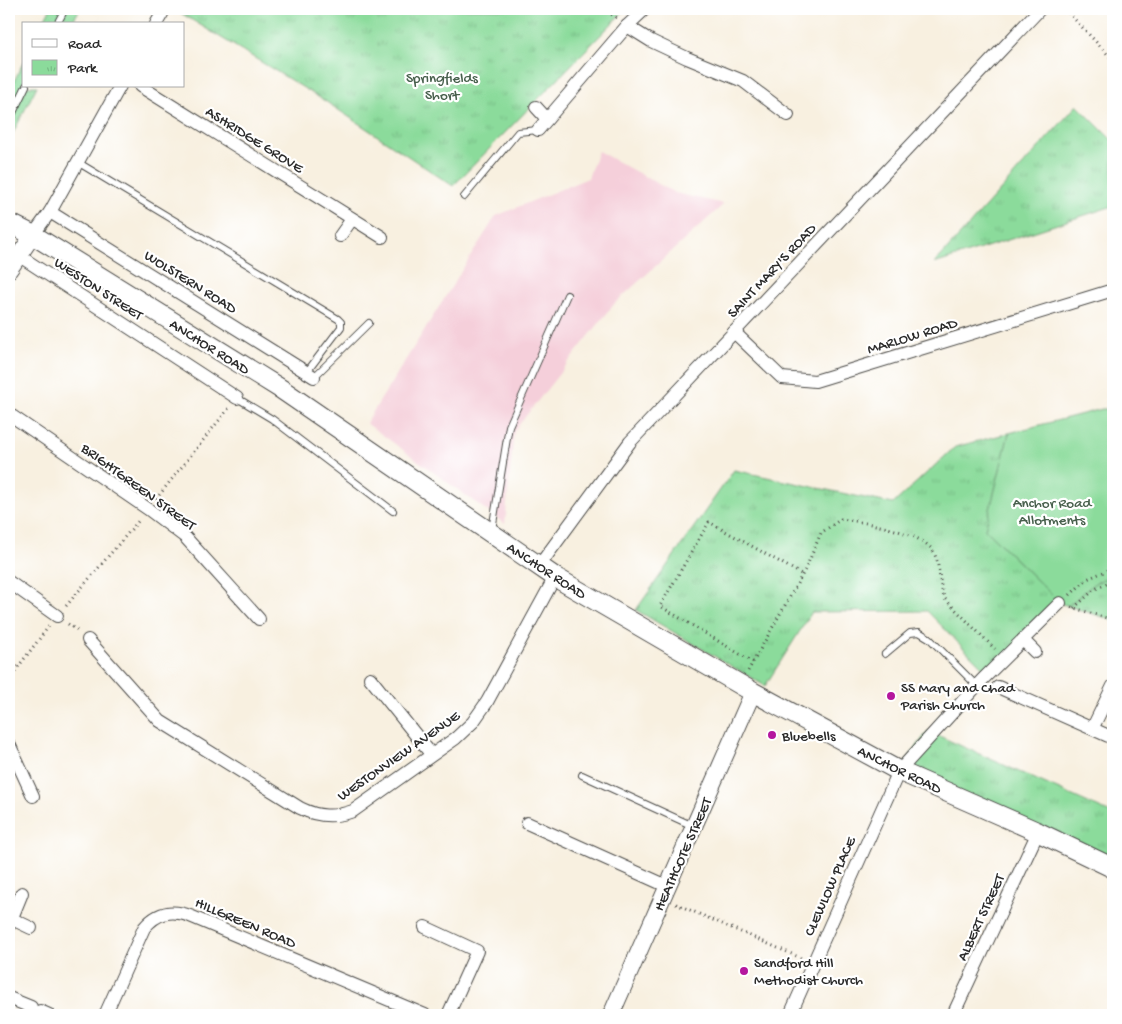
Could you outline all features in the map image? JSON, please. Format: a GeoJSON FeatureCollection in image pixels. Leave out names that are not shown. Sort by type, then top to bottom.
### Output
{"type":"FeatureCollection","features":[{"type":"Feature","properties":{"kind":"main road","name":"ANCHOR ROAD"},"geometry":{"type":"LineString","coordinates":[[9,223],[33,235],[281,390],[555,577],[746,689],[899,771],[1038,832],[1113,868]]}},
{"type":"Feature","properties":{"kind":"street"},"geometry":{"type":"LineString","coordinates":[[538,130],[627,26],[645,9]]}},
{"type":"Feature","properties":{"kind":"street","name":"SAINT MARY'S ROAD"},"geometry":{"type":"LineString","coordinates":[[539,566],[630,442],[1040,9]]}},
{"type":"Feature","properties":{"kind":"street"},"geometry":{"type":"LineString","coordinates":[[157,22],[163,12]]}},
{"type":"Feature","properties":{"kind":"street"},"geometry":{"type":"LineString","coordinates":[[627,26],[669,50],[743,81],[788,116]]}},
{"type":"Feature","properties":{"kind":"street"},"geometry":{"type":"LineString","coordinates":[[9,270],[50,212],[79,163],[119,88]]}},
{"type":"Feature","properties":{"kind":"street","name":"ASHRIDGE GROVE"},"geometry":{"type":"LineString","coordinates":[[143,88],[382,237]]}},
{"type":"Feature","properties":{"kind":"street"},"geometry":{"type":"LineString","coordinates":[[536,107],[547,119]]}},
{"type":"Feature","properties":{"kind":"street","name":"WOLSTERN ROAD"},"geometry":{"type":"LineString","coordinates":[[50,212],[310,375]]}},
{"type":"Feature","properties":{"kind":"street"},"geometry":{"type":"LineString","coordinates":[[340,236],[352,218]]}},
{"type":"Feature","properties":{"kind":"street","name":"WESTON STREET"},"geometry":{"type":"LineString","coordinates":[[18,255],[237,398]]}},
{"type":"Feature","properties":{"kind":"street","name":"MARLOW ROAD"},"geometry":{"type":"LineString","coordinates":[[734,332],[782,378],[815,381],[1113,290]]}},
{"type":"Feature","properties":{"kind":"street","name":"BRIGHTGREEN STREET"},"geometry":{"type":"LineString","coordinates":[[9,414],[148,509],[185,537],[259,618]]}},
{"type":"Feature","properties":{"kind":"street","name":"WESTONVIEW AVENUE"},"geometry":{"type":"LineString","coordinates":[[88,640],[160,721],[308,812],[335,816],[353,811],[456,738],[473,722],[487,702],[555,577]]}},
{"type":"Feature","properties":{"kind":"street"},"geometry":{"type":"LineString","coordinates":[[9,582],[57,616]]}},
{"type":"Feature","properties":{"kind":"street","name":"CLEWLOW PLACE"},"geometry":{"type":"LineString","coordinates":[[790,1015],[899,771],[977,686],[1060,603]]}},
{"type":"Feature","properties":{"kind":"street"},"geometry":{"type":"LineString","coordinates":[[1023,640],[1035,652]]}},
{"type":"Feature","properties":{"kind":"street"},"geometry":{"type":"LineString","coordinates":[[370,678],[431,754]]}},
{"type":"Feature","properties":{"kind":"street"},"geometry":{"type":"LineString","coordinates":[[1093,728],[1113,686]]}},
{"type":"Feature","properties":{"kind":"street"},"geometry":{"type":"LineString","coordinates":[[998,688],[1113,738]]}},
{"type":"Feature","properties":{"kind":"street","name":"HEATHCOTE STREET"},"geometry":{"type":"LineString","coordinates":[[611,1015],[694,827],[746,689]]}},
{"type":"Feature","properties":{"kind":"street"},"geometry":{"type":"LineString","coordinates":[[9,744],[33,796]]}},
{"type":"Feature","properties":{"kind":"street"},"geometry":{"type":"LineString","coordinates":[[527,823],[664,892]]}},
{"type":"Feature","properties":{"kind":"street","name":"ALBERT STREET"},"geometry":{"type":"LineString","coordinates":[[953,1015],[1038,832]]}},
{"type":"Feature","properties":{"kind":"street"},"geometry":{"type":"LineString","coordinates":[[22,893],[10,922],[31,928]]}},
{"type":"Feature","properties":{"kind":"street","name":"HILLGREEN ROAD"},"geometry":{"type":"LineString","coordinates":[[105,1015],[144,928],[162,913],[176,912],[425,1015]]}},
{"type":"Feature","properties":{"kind":"street"},"geometry":{"type":"LineString","coordinates":[[425,927],[477,951],[448,1015]]}},
{"type":"Feature","properties":{"kind":"street"},"geometry":{"type":"LineString","coordinates":[[9,998],[40,1011]]}},
{"type":"Feature","properties":{"kind":"lane"},"geometry":{"type":"LineString","coordinates":[[58,22],[65,9]]}},
{"type":"Feature","properties":{"kind":"lane"},"geometry":{"type":"LineString","coordinates":[[9,121],[25,88]]}},
{"type":"Feature","properties":{"kind":"lane"},"geometry":{"type":"LineString","coordinates":[[464,197],[518,132],[538,130]]}},
{"type":"Feature","properties":{"kind":"lane"},"geometry":{"type":"LineString","coordinates":[[79,163],[338,319],[341,322],[341,327],[310,375]]}},
{"type":"Feature","properties":{"kind":"lane"},"geometry":{"type":"LineString","coordinates":[[491,534],[509,426],[567,295]]}},
{"type":"Feature","properties":{"kind":"lane"},"geometry":{"type":"LineString","coordinates":[[310,375],[369,323]]}},
{"type":"Feature","properties":{"kind":"lane"},"geometry":{"type":"LineString","coordinates":[[237,398],[272,419],[392,511]]}},
{"type":"Feature","properties":{"kind":"lane"},"geometry":{"type":"LineString","coordinates":[[885,654],[910,633],[919,632],[929,638],[977,686]]}},
{"type":"Feature","properties":{"kind":"lane"},"geometry":{"type":"LineString","coordinates":[[582,775],[694,827]]}},
{"type":"Feature","properties":{"kind":"path"},"geometry":{"type":"LineString","coordinates":[[1065,9],[1113,60]]}},
{"type":"Feature","properties":{"kind":"path"},"geometry":{"type":"LineString","coordinates":[[9,679],[57,616],[148,509],[237,398]]}},
{"type":"Feature","properties":{"kind":"path"},"geometry":{"type":"LineString","coordinates":[[746,689],[753,662],[803,575],[821,533],[841,519],[864,522],[915,536],[927,544],[936,556],[942,592],[945,599],[1005,658]]}},
{"type":"Feature","properties":{"kind":"path"},"geometry":{"type":"LineString","coordinates":[[753,662],[660,606],[709,522],[803,575]]}},
{"type":"Feature","properties":{"kind":"path"},"geometry":{"type":"LineString","coordinates":[[1113,568],[1087,580],[1060,603],[1113,620]]}},
{"type":"Feature","properties":{"kind":"path"},"geometry":{"type":"LineString","coordinates":[[1073,608],[1094,589],[1113,581]]}},
{"type":"Feature","properties":{"kind":"path"},"geometry":{"type":"LineString","coordinates":[[57,616],[88,640]]}},
{"type":"Feature","properties":{"kind":"path"},"geometry":{"type":"LineString","coordinates":[[664,892],[813,963]]}},
{"type":"Feature","properties":{"kind":"shaded area"},"geometry":{"type":"Polygon","coordinates":[[[598,151],[675,193],[724,204],[615,303],[514,431],[505,524],[366,423],[496,216],[588,178],[598,151]]]}},
{"type":"Feature","properties":{"kind":"green space"},"geometry":{"type":"Polygon","coordinates":[[[50,9],[80,9],[72,22],[43,22],[50,9]]]}},
{"type":"Feature","properties":{"kind":"green space","name":"Springfields Short"},"geometry":{"type":"Polygon","coordinates":[[[174,9],[626,9],[453,186],[325,101],[174,9]]]}},
{"type":"Feature","properties":{"kind":"green space"},"geometry":{"type":"Polygon","coordinates":[[[22,65],[22,88],[36,88],[9,141],[9,91],[22,65]]]}},
{"type":"Feature","properties":{"kind":"green space"},"geometry":{"type":"Polygon","coordinates":[[[1077,105],[1113,141],[1113,206],[934,264],[1077,105]]]}},
{"type":"Feature","properties":{"kind":"green space","name":"Anchor Road Allotments"},"geometry":{"type":"Polygon","coordinates":[[[1102,409],[1113,409],[1113,576],[1095,583],[1068,606],[1060,603],[985,529],[1009,433],[1102,409]]]}},
{"type":"Feature","properties":{"kind":"green space"},"geometry":{"type":"Polygon","coordinates":[[[1009,433],[985,529],[1060,603],[989,674],[927,611],[812,612],[765,686],[636,610],[734,470],[893,504],[955,447],[1009,433]]]}},
{"type":"Feature","properties":{"kind":"green space"},"geometry":{"type":"Polygon","coordinates":[[[1113,576],[1113,620],[1068,606],[1095,583],[1113,576]]]}},
{"type":"Feature","properties":{"kind":"green space"},"geometry":{"type":"Polygon","coordinates":[[[928,731],[1113,814],[1113,869],[899,771],[928,731]]]}},
{"type":"Feature","properties":{"kind":"place","name":"SS Mary and Chad Parish Church"},"geometry":{"type":"Point","coordinates":[891,696]}},
{"type":"Feature","properties":{"kind":"place","name":"Bluebells"},"geometry":{"type":"Point","coordinates":[772,735]}},
{"type":"Feature","properties":{"kind":"place","name":"Sandford Hill Methodist Church"},"geometry":{"type":"Point","coordinates":[744,971]}}]}
